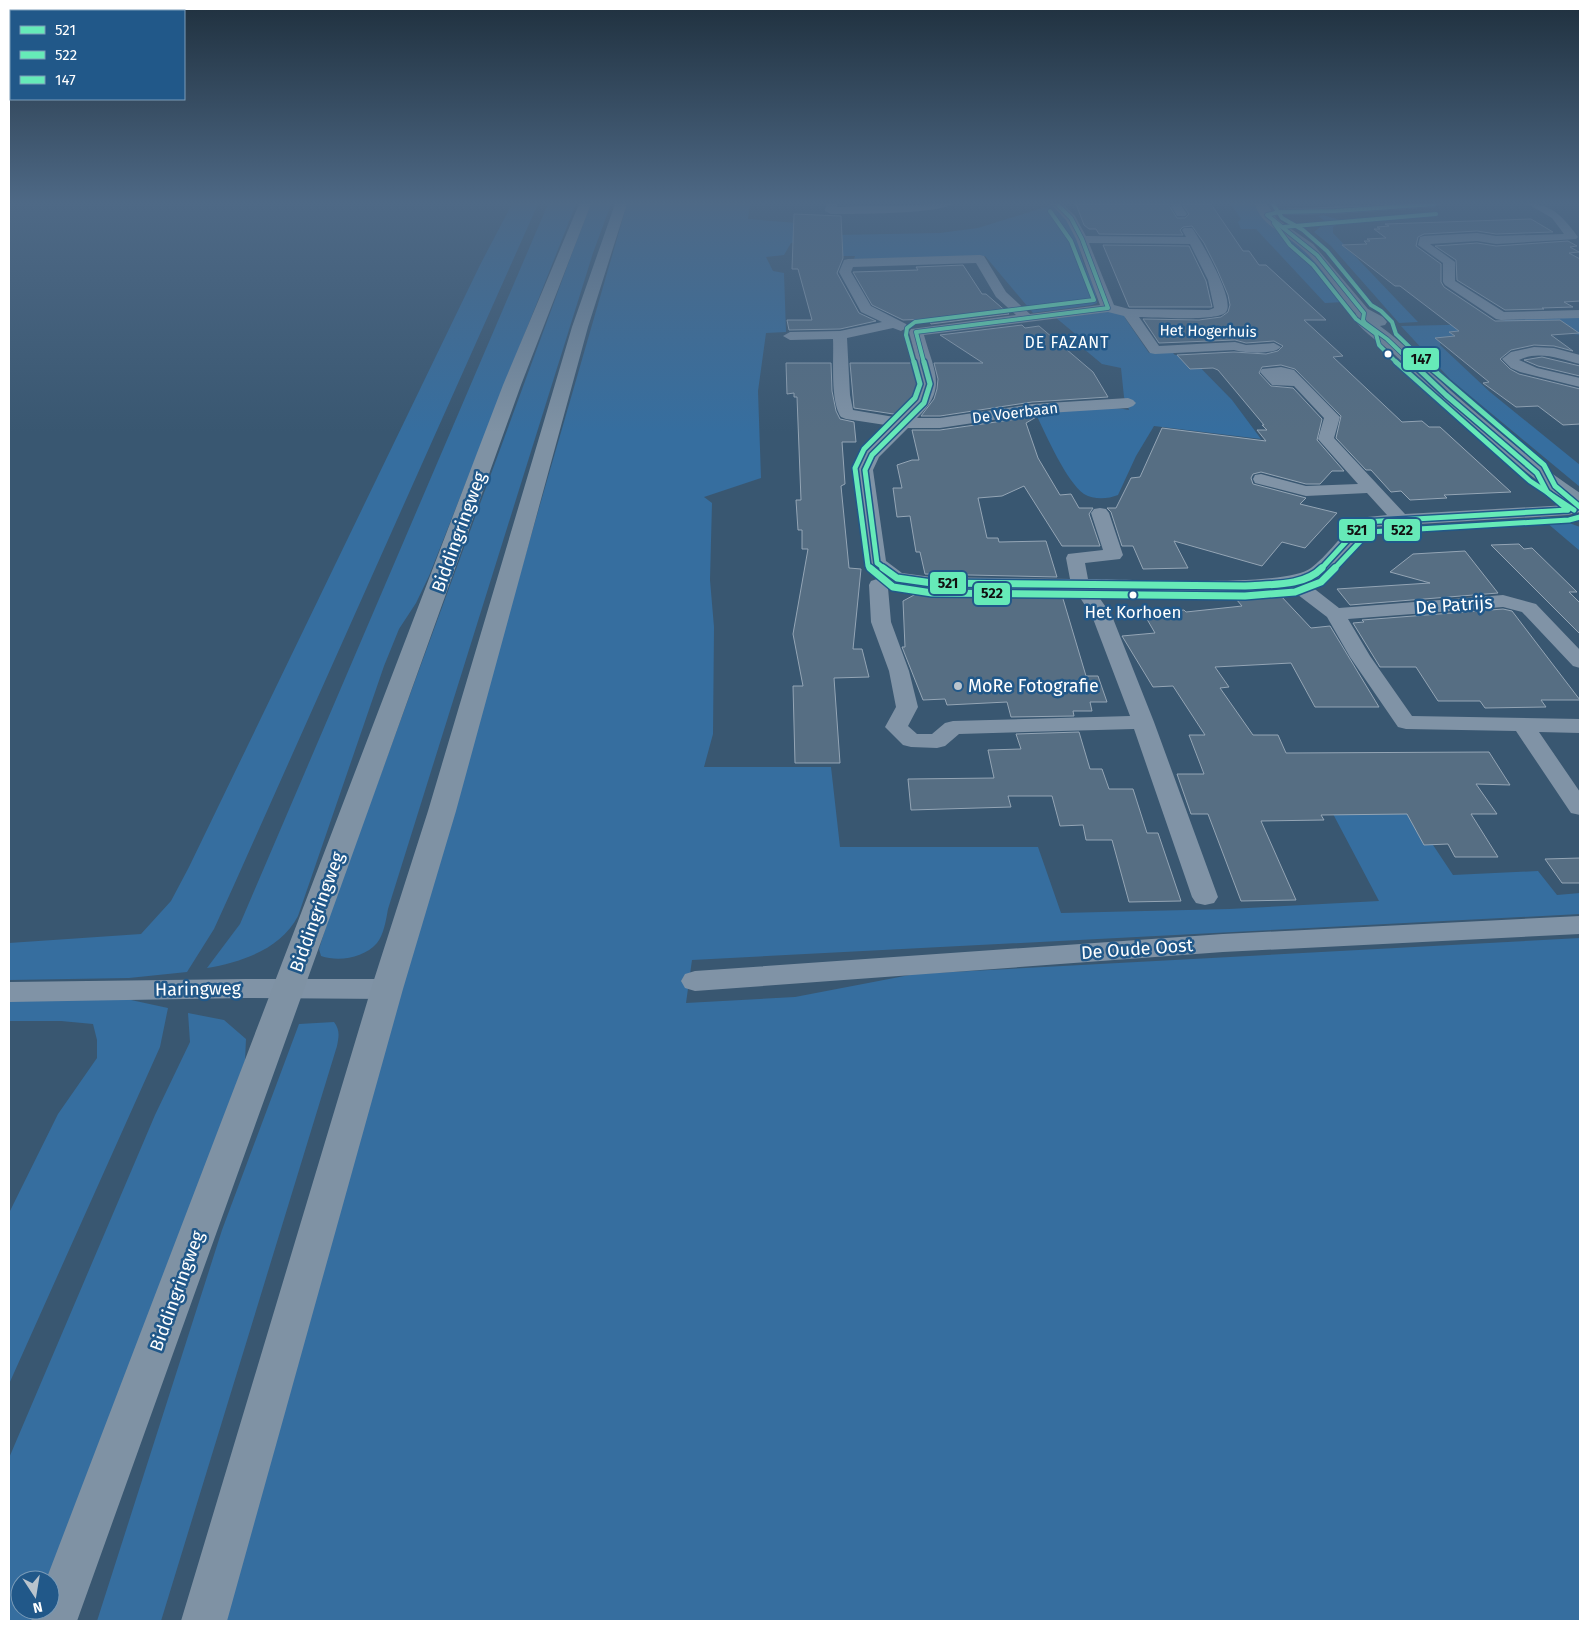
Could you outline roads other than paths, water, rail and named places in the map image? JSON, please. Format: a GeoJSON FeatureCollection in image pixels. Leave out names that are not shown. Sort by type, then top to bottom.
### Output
{"type":"FeatureCollection","features":[{"type":"Feature","properties":{"kind":"main road","name":"Biddingringweg"},"geometry":{"type":"LineString","coordinates":[[54,1621],[532,333],[554,280]]}},
{"type":"Feature","properties":{"kind":"main road"},"geometry":{"type":"LineString","coordinates":[[204,1621],[387,989],[442,812],[580,327],[596,280]]}},
{"type":"Feature","properties":{"kind":"street"},"geometry":{"type":"LineString","coordinates":[[850,280],[866,309],[894,324],[916,332],[1108,308],[1129,314],[1210,314],[1221,310],[1222,302],[1213,280]]}},
{"type":"Feature","properties":{"kind":"street"},"geometry":{"type":"LineString","coordinates":[[993,280],[1001,294],[1026,317]]}},
{"type":"Feature","properties":{"kind":"street"},"geometry":{"type":"LineString","coordinates":[[1097,280],[1108,308]]}},
{"type":"Feature","properties":{"kind":"street"},"geometry":{"type":"LineString","coordinates":[[1338,280],[1364,313],[1363,320],[1365,323],[1387,339],[1446,395],[1537,473],[1547,492],[1577,510]]}},
{"type":"Feature","properties":{"kind":"street"},"geometry":{"type":"LineString","coordinates":[[1449,280],[1449,282],[1501,316],[1580,314]]}},
{"type":"Feature","properties":{"kind":"street","name":"Het Hogerhuis"},"geometry":{"type":"LineString","coordinates":[[1129,314],[1154,350],[1235,346],[1245,349],[1274,348]]}},
{"type":"Feature","properties":{"kind":"street"},"geometry":{"type":"LineString","coordinates":[[790,336],[840,335],[894,324]]}},
{"type":"Feature","properties":{"kind":"street"},"geometry":{"type":"LineString","coordinates":[[897,578],[878,563],[865,470],[872,455],[924,403],[930,384],[916,332]]}},
{"type":"Feature","properties":{"kind":"street"},"geometry":{"type":"LineString","coordinates":[[840,335],[842,395],[846,414],[903,422]]}},
{"type":"Feature","properties":{"kind":"street"},"geometry":{"type":"LineString","coordinates":[[1578,380],[1544,374],[1512,363],[1509,359],[1522,353],[1545,353],[1568,356],[1580,360]]}},
{"type":"Feature","properties":{"kind":"street"},"geometry":{"type":"LineString","coordinates":[[1297,382],[1332,417],[1326,439],[1400,519]]}},
{"type":"Feature","properties":{"kind":"street","name":"De Voerbaan"},"geometry":{"type":"LineString","coordinates":[[903,422],[940,423],[1032,409],[1128,403]]}},
{"type":"Feature","properties":{"kind":"street"},"geometry":{"type":"LineString","coordinates":[[1261,479],[1306,491],[1371,488]]}},
{"type":"Feature","properties":{"kind":"street"},"geometry":{"type":"LineString","coordinates":[[1143,722],[953,728],[937,741],[911,740],[896,727],[907,707],[899,671],[881,622],[878,585],[897,578],[932,583],[1245,586],[1293,582],[1317,573],[1364,522],[1577,510]]}},
{"type":"Feature","properties":{"kind":"street"},"geometry":{"type":"LineString","coordinates":[[1100,513],[1114,555],[1075,558],[1080,584],[1102,616],[1143,722],[1205,897]]}},
{"type":"Feature","properties":{"kind":"street"},"geometry":{"type":"LineString","coordinates":[[1293,582],[1335,614],[1360,657],[1406,722],[1580,726]]}},
{"type":"Feature","properties":{"kind":"street","name":"De Patrijs"},"geometry":{"type":"LineString","coordinates":[[1335,614],[1502,601],[1529,608],[1580,662]]}},
{"type":"Feature","properties":{"kind":"street"},"geometry":{"type":"LineString","coordinates":[[1524,726],[1579,808]]}},
{"type":"Feature","properties":{"kind":"street","name":"De Oude Oost"},"geometry":{"type":"LineString","coordinates":[[695,982],[1212,943],[1580,925]]}},
{"type":"Feature","properties":{"kind":"street","name":"Haringweg"},"geometry":{"type":"LineString","coordinates":[[9,992],[290,987],[387,989]]}},
{"type":"Feature","properties":{"kind":"place","name":"Het Korhoen"},"geometry":{"type":"Point","coordinates":[1133,595]}},
{"type":"Feature","properties":{"kind":"place","name":"MoRe Fotografie"},"geometry":{"type":"Point","coordinates":[958,686]}},
{"type":"Feature","properties":{"kind":"district","name":"DE FAZANT"},"geometry":{"type":"Point","coordinates":[1067,342]}}]}
